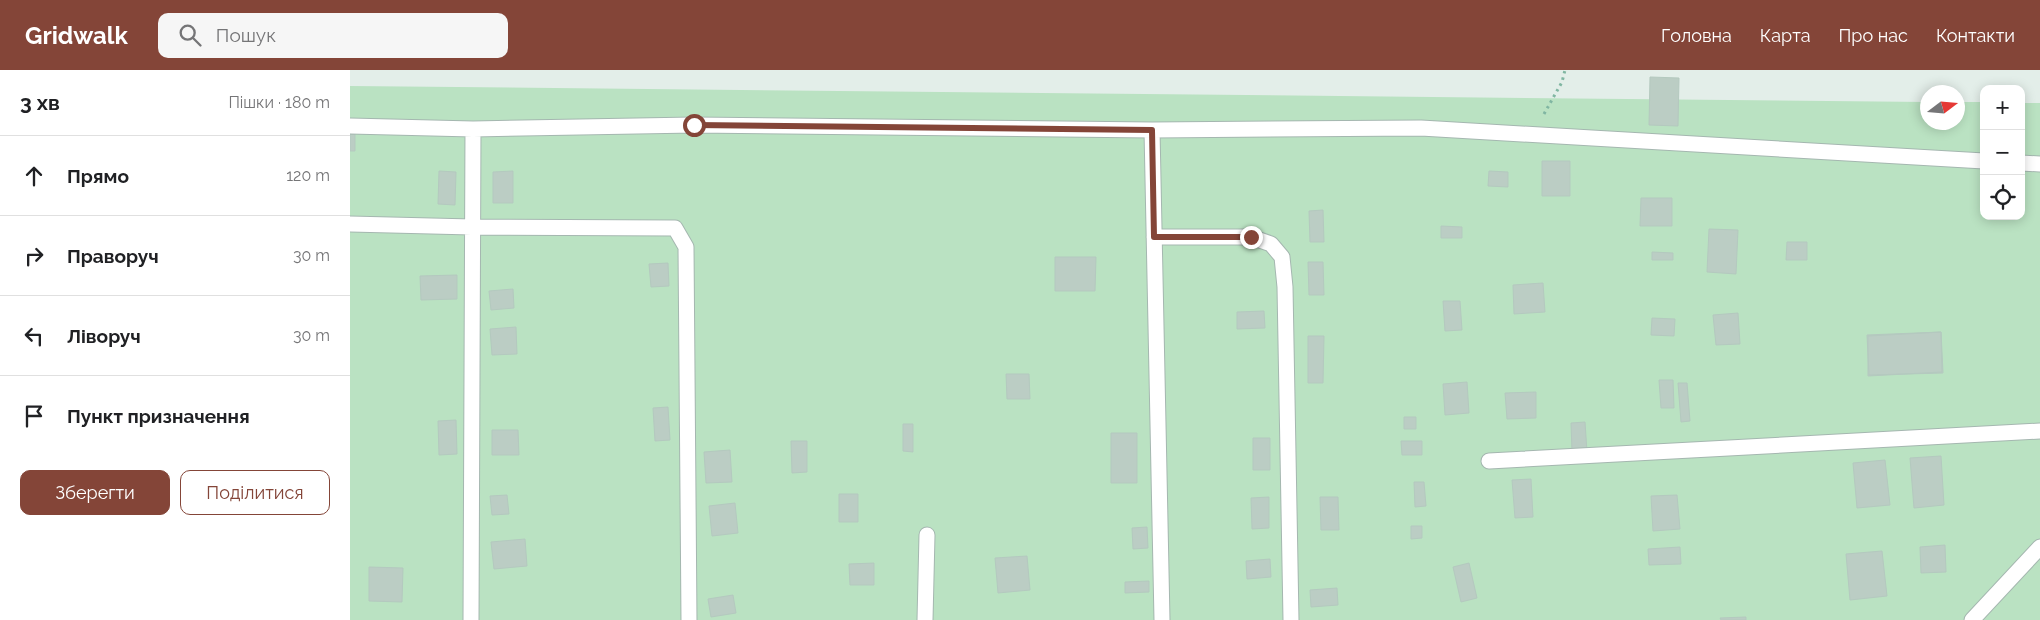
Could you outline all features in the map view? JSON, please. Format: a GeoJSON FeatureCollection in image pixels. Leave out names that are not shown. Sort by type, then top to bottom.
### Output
{"type":"FeatureCollection","features":[{"type":"Feature","properties":{"kind":"street"},"geometry":{"type":"LineString","coordinates":[[350,126],[473,129],[694,125],[1152,130],[1421,128],[1980,161]]}},
{"type":"Feature","properties":{"kind":"street"},"geometry":{"type":"LineString","coordinates":[[471,620],[473,129]]}},
{"type":"Feature","properties":{"kind":"street"},"geometry":{"type":"LineString","coordinates":[[1152,130],[1162,620]]}},
{"type":"Feature","properties":{"kind":"street"},"geometry":{"type":"LineString","coordinates":[[2025,163],[2040,164]]}},
{"type":"Feature","properties":{"kind":"street"},"geometry":{"type":"LineString","coordinates":[[350,224],[675,228],[686,247],[689,620]]}},
{"type":"Feature","properties":{"kind":"street"},"geometry":{"type":"LineString","coordinates":[[1154,237],[1251,237],[1271,244],[1282,257],[1285,287],[1290,620]]}},
{"type":"Feature","properties":{"kind":"street"},"geometry":{"type":"LineString","coordinates":[[1489,461],[2040,431]]}},
{"type":"Feature","properties":{"kind":"street"},"geometry":{"type":"LineString","coordinates":[[925,620],[927,535]]}},
{"type":"Feature","properties":{"kind":"street"},"geometry":{"type":"LineString","coordinates":[[1972,620],[2040,546]]}},
{"type":"Feature","properties":{"kind":"path"},"geometry":{"type":"LineString","coordinates":[[1531,134],[1558,90],[1565,70]]}},
{"type":"Feature","properties":{"kind":"green space"},"geometry":{"type":"Polygon","coordinates":[[[350,86],[1920,102],[1920,130],[1965,130],[1965,102],[1980,102],[1980,220],[2025,220],[2025,103],[2040,103],[2040,620],[350,620],[350,86]]]}},
{"type":"Feature","properties":{"kind":"building"},"geometry":{"type":"Polygon","coordinates":[[[1650,77],[1679,78],[1678,126],[1649,125],[1650,77]]]}},
{"type":"Feature","properties":{"kind":"building"},"geometry":{"type":"Polygon","coordinates":[[[350,134],[355,134],[355,151],[350,151],[350,134]]]}},
{"type":"Feature","properties":{"kind":"building"},"geometry":{"type":"Polygon","coordinates":[[[1542,161],[1570,161],[1570,196],[1542,196],[1542,161]]]}},
{"type":"Feature","properties":{"kind":"building"},"geometry":{"type":"Polygon","coordinates":[[[439,171],[456,172],[455,205],[438,204],[439,171]]]}},
{"type":"Feature","properties":{"kind":"building"},"geometry":{"type":"Polygon","coordinates":[[[513,171],[513,203],[493,203],[493,172],[513,171]]]}},
{"type":"Feature","properties":{"kind":"building"},"geometry":{"type":"Polygon","coordinates":[[[1489,171],[1508,172],[1508,187],[1488,186],[1489,171]]]}},
{"type":"Feature","properties":{"kind":"building"},"geometry":{"type":"Polygon","coordinates":[[[1641,198],[1672,198],[1672,226],[1640,226],[1641,198]]]}},
{"type":"Feature","properties":{"kind":"building"},"geometry":{"type":"Polygon","coordinates":[[[1323,210],[1324,242],[1310,242],[1309,211],[1323,210]]]}},
{"type":"Feature","properties":{"kind":"building"},"geometry":{"type":"Polygon","coordinates":[[[1441,226],[1462,227],[1462,238],[1441,238],[1441,226]]]}},
{"type":"Feature","properties":{"kind":"building"},"geometry":{"type":"Polygon","coordinates":[[[1709,229],[1738,230],[1736,274],[1707,272],[1709,229]]]}},
{"type":"Feature","properties":{"kind":"building"},"geometry":{"type":"Polygon","coordinates":[[[1787,242],[1807,242],[1807,260],[1786,260],[1787,242]]]}},
{"type":"Feature","properties":{"kind":"building"},"geometry":{"type":"Polygon","coordinates":[[[1652,252],[1673,253],[1673,260],[1652,260],[1652,252]]]}},
{"type":"Feature","properties":{"kind":"building"},"geometry":{"type":"Polygon","coordinates":[[[1055,257],[1096,257],[1095,291],[1055,291],[1055,257]]]}},
{"type":"Feature","properties":{"kind":"building"},"geometry":{"type":"Polygon","coordinates":[[[1308,262],[1323,262],[1324,295],[1309,295],[1308,262]]]}},
{"type":"Feature","properties":{"kind":"building"},"geometry":{"type":"Polygon","coordinates":[[[668,263],[669,286],[651,287],[649,264],[668,263]]]}},
{"type":"Feature","properties":{"kind":"building"},"geometry":{"type":"Polygon","coordinates":[[[457,275],[457,299],[421,300],[420,276],[457,275]]]}},
{"type":"Feature","properties":{"kind":"building"},"geometry":{"type":"Polygon","coordinates":[[[1543,283],[1545,312],[1514,314],[1513,285],[1543,283]]]}},
{"type":"Feature","properties":{"kind":"building"},"geometry":{"type":"Polygon","coordinates":[[[513,289],[514,308],[491,310],[489,291],[513,289]]]}},
{"type":"Feature","properties":{"kind":"building"},"geometry":{"type":"Polygon","coordinates":[[[1443,301],[1460,301],[1462,330],[1445,331],[1443,301]]]}},
{"type":"Feature","properties":{"kind":"building"},"geometry":{"type":"Polygon","coordinates":[[[1264,311],[1265,328],[1237,329],[1237,312],[1264,311]]]}},
{"type":"Feature","properties":{"kind":"building"},"geometry":{"type":"Polygon","coordinates":[[[1738,313],[1740,344],[1716,345],[1713,315],[1738,313]]]}},
{"type":"Feature","properties":{"kind":"building"},"geometry":{"type":"Polygon","coordinates":[[[1652,318],[1675,319],[1674,336],[1651,335],[1652,318]]]}},
{"type":"Feature","properties":{"kind":"building"},"geometry":{"type":"Polygon","coordinates":[[[516,327],[517,354],[492,355],[490,329],[516,327]]]}},
{"type":"Feature","properties":{"kind":"building"},"geometry":{"type":"Polygon","coordinates":[[[1941,332],[1943,373],[1869,375],[1867,335],[1941,332]]]}},
{"type":"Feature","properties":{"kind":"building"},"geometry":{"type":"Polygon","coordinates":[[[1941,332],[1942,372],[1868,376],[1868,336],[1941,332]]]}},
{"type":"Feature","properties":{"kind":"building"},"geometry":{"type":"Polygon","coordinates":[[[1308,336],[1324,336],[1323,383],[1308,383],[1308,336]]]}},
{"type":"Feature","properties":{"kind":"building"},"geometry":{"type":"Polygon","coordinates":[[[1006,374],[1029,374],[1030,399],[1007,399],[1006,374]]]}},
{"type":"Feature","properties":{"kind":"building"},"geometry":{"type":"Polygon","coordinates":[[[1659,380],[1673,380],[1674,408],[1661,408],[1659,380]]]}},
{"type":"Feature","properties":{"kind":"building"},"geometry":{"type":"Polygon","coordinates":[[[1467,382],[1469,413],[1445,415],[1443,384],[1467,382]]]}},
{"type":"Feature","properties":{"kind":"building"},"geometry":{"type":"Polygon","coordinates":[[[1678,383],[1687,383],[1690,421],[1681,422],[1678,383]]]}},
{"type":"Feature","properties":{"kind":"building"},"geometry":{"type":"Polygon","coordinates":[[[1536,392],[1536,418],[1507,419],[1505,393],[1536,392]]]}},
{"type":"Feature","properties":{"kind":"building"},"geometry":{"type":"Polygon","coordinates":[[[668,407],[670,440],[655,441],[653,408],[668,407]]]}},
{"type":"Feature","properties":{"kind":"building"},"geometry":{"type":"Polygon","coordinates":[[[1404,417],[1416,417],[1416,429],[1404,429],[1404,417]]]}},
{"type":"Feature","properties":{"kind":"building"},"geometry":{"type":"Polygon","coordinates":[[[456,420],[457,454],[439,455],[438,421],[456,420]]]}},
{"type":"Feature","properties":{"kind":"building"},"geometry":{"type":"Polygon","coordinates":[[[1585,422],[1587,452],[1572,452],[1571,423],[1585,422]]]}},
{"type":"Feature","properties":{"kind":"building"},"geometry":{"type":"Polygon","coordinates":[[[903,424],[913,424],[913,452],[903,451],[903,424]]]}},
{"type":"Feature","properties":{"kind":"building"},"geometry":{"type":"Polygon","coordinates":[[[492,430],[518,430],[519,455],[492,455],[492,430]]]}},
{"type":"Feature","properties":{"kind":"building"},"geometry":{"type":"Polygon","coordinates":[[[1111,433],[1137,433],[1137,483],[1111,483],[1111,433]]]}},
{"type":"Feature","properties":{"kind":"building"},"geometry":{"type":"Polygon","coordinates":[[[1253,438],[1270,438],[1270,470],[1253,470],[1253,438]]]}},
{"type":"Feature","properties":{"kind":"building"},"geometry":{"type":"Polygon","coordinates":[[[791,441],[807,441],[807,472],[792,473],[791,441]]]}},
{"type":"Feature","properties":{"kind":"building"},"geometry":{"type":"Polygon","coordinates":[[[1401,441],[1422,441],[1422,455],[1402,455],[1401,441]]]}},
{"type":"Feature","properties":{"kind":"building"},"geometry":{"type":"Polygon","coordinates":[[[730,450],[732,482],[706,483],[704,452],[730,450]]]}},
{"type":"Feature","properties":{"kind":"building"},"geometry":{"type":"Polygon","coordinates":[[[1941,456],[1944,505],[1914,508],[1910,458],[1941,456]]]}},
{"type":"Feature","properties":{"kind":"building"},"geometry":{"type":"Polygon","coordinates":[[[1885,460],[1890,505],[1857,508],[1853,463],[1885,460]]]}},
{"type":"Feature","properties":{"kind":"building"},"geometry":{"type":"Polygon","coordinates":[[[1531,479],[1533,517],[1515,518],[1512,480],[1531,479]]]}},
{"type":"Feature","properties":{"kind":"building"},"geometry":{"type":"Polygon","coordinates":[[[1414,482],[1424,482],[1426,506],[1415,507],[1414,482]]]}},
{"type":"Feature","properties":{"kind":"building"},"geometry":{"type":"Polygon","coordinates":[[[839,494],[858,494],[858,522],[839,522],[839,494]]]}},
{"type":"Feature","properties":{"kind":"building"},"geometry":{"type":"Polygon","coordinates":[[[507,495],[509,514],[492,515],[490,496],[507,495]]]}},
{"type":"Feature","properties":{"kind":"building"},"geometry":{"type":"Polygon","coordinates":[[[1677,495],[1680,529],[1653,531],[1651,496],[1677,495]]]}},
{"type":"Feature","properties":{"kind":"building"},"geometry":{"type":"Polygon","coordinates":[[[1269,497],[1269,528],[1252,529],[1251,498],[1269,497]]]}},
{"type":"Feature","properties":{"kind":"building"},"geometry":{"type":"Polygon","coordinates":[[[1320,497],[1338,497],[1339,530],[1321,530],[1320,497]]]}},
{"type":"Feature","properties":{"kind":"building"},"geometry":{"type":"Polygon","coordinates":[[[735,503],[738,533],[712,536],[709,506],[735,503]]]}},
{"type":"Feature","properties":{"kind":"building"},"geometry":{"type":"Polygon","coordinates":[[[1411,526],[1422,526],[1422,538],[1411,539],[1411,526]]]}},
{"type":"Feature","properties":{"kind":"building"},"geometry":{"type":"Polygon","coordinates":[[[1147,527],[1148,548],[1133,549],[1132,528],[1147,527]]]}},
{"type":"Feature","properties":{"kind":"building"},"geometry":{"type":"Polygon","coordinates":[[[525,539],[527,566],[494,569],[491,542],[525,539]]]}},
{"type":"Feature","properties":{"kind":"building"},"geometry":{"type":"Polygon","coordinates":[[[1945,545],[1946,572],[1921,573],[1920,547],[1945,545]]]}},
{"type":"Feature","properties":{"kind":"building"},"geometry":{"type":"Polygon","coordinates":[[[1680,547],[1681,564],[1649,565],[1648,549],[1680,547]]]}},
{"type":"Feature","properties":{"kind":"building"},"geometry":{"type":"Polygon","coordinates":[[[1882,551],[1887,596],[1850,600],[1846,554],[1882,551]]]}},
{"type":"Feature","properties":{"kind":"building"},"geometry":{"type":"Polygon","coordinates":[[[1027,556],[1030,590],[998,593],[995,558],[1027,556]]]}},
{"type":"Feature","properties":{"kind":"building"},"geometry":{"type":"Polygon","coordinates":[[[1270,559],[1271,577],[1247,579],[1246,561],[1270,559]]]}},
{"type":"Feature","properties":{"kind":"building"},"geometry":{"type":"Polygon","coordinates":[[[874,563],[874,585],[850,585],[849,564],[874,563]]]}},
{"type":"Feature","properties":{"kind":"building"},"geometry":{"type":"Polygon","coordinates":[[[1469,563],[1477,598],[1461,602],[1453,567],[1469,563]]]}},
{"type":"Feature","properties":{"kind":"building"},"geometry":{"type":"Polygon","coordinates":[[[369,567],[403,568],[402,602],[369,601],[369,567]]]}},
{"type":"Feature","properties":{"kind":"building"},"geometry":{"type":"Polygon","coordinates":[[[1149,581],[1149,592],[1125,593],[1125,582],[1149,581]]]}},
{"type":"Feature","properties":{"kind":"building"},"geometry":{"type":"Polygon","coordinates":[[[1337,588],[1338,605],[1311,607],[1310,590],[1337,588]]]}},
{"type":"Feature","properties":{"kind":"building"},"geometry":{"type":"Polygon","coordinates":[[[733,595],[736,613],[711,617],[708,599],[733,595]]]}},
{"type":"Feature","properties":{"kind":"building"},"geometry":{"type":"Polygon","coordinates":[[[1746,617],[1746,620],[1721,620],[1720,618],[1746,617]]]}},
{"type":"Feature","properties":{"kind":"route"},"geometry":{"type":"LineString","coordinates":[[694,125],[1152,130],[1154,237],[1251,237]]}}]}
